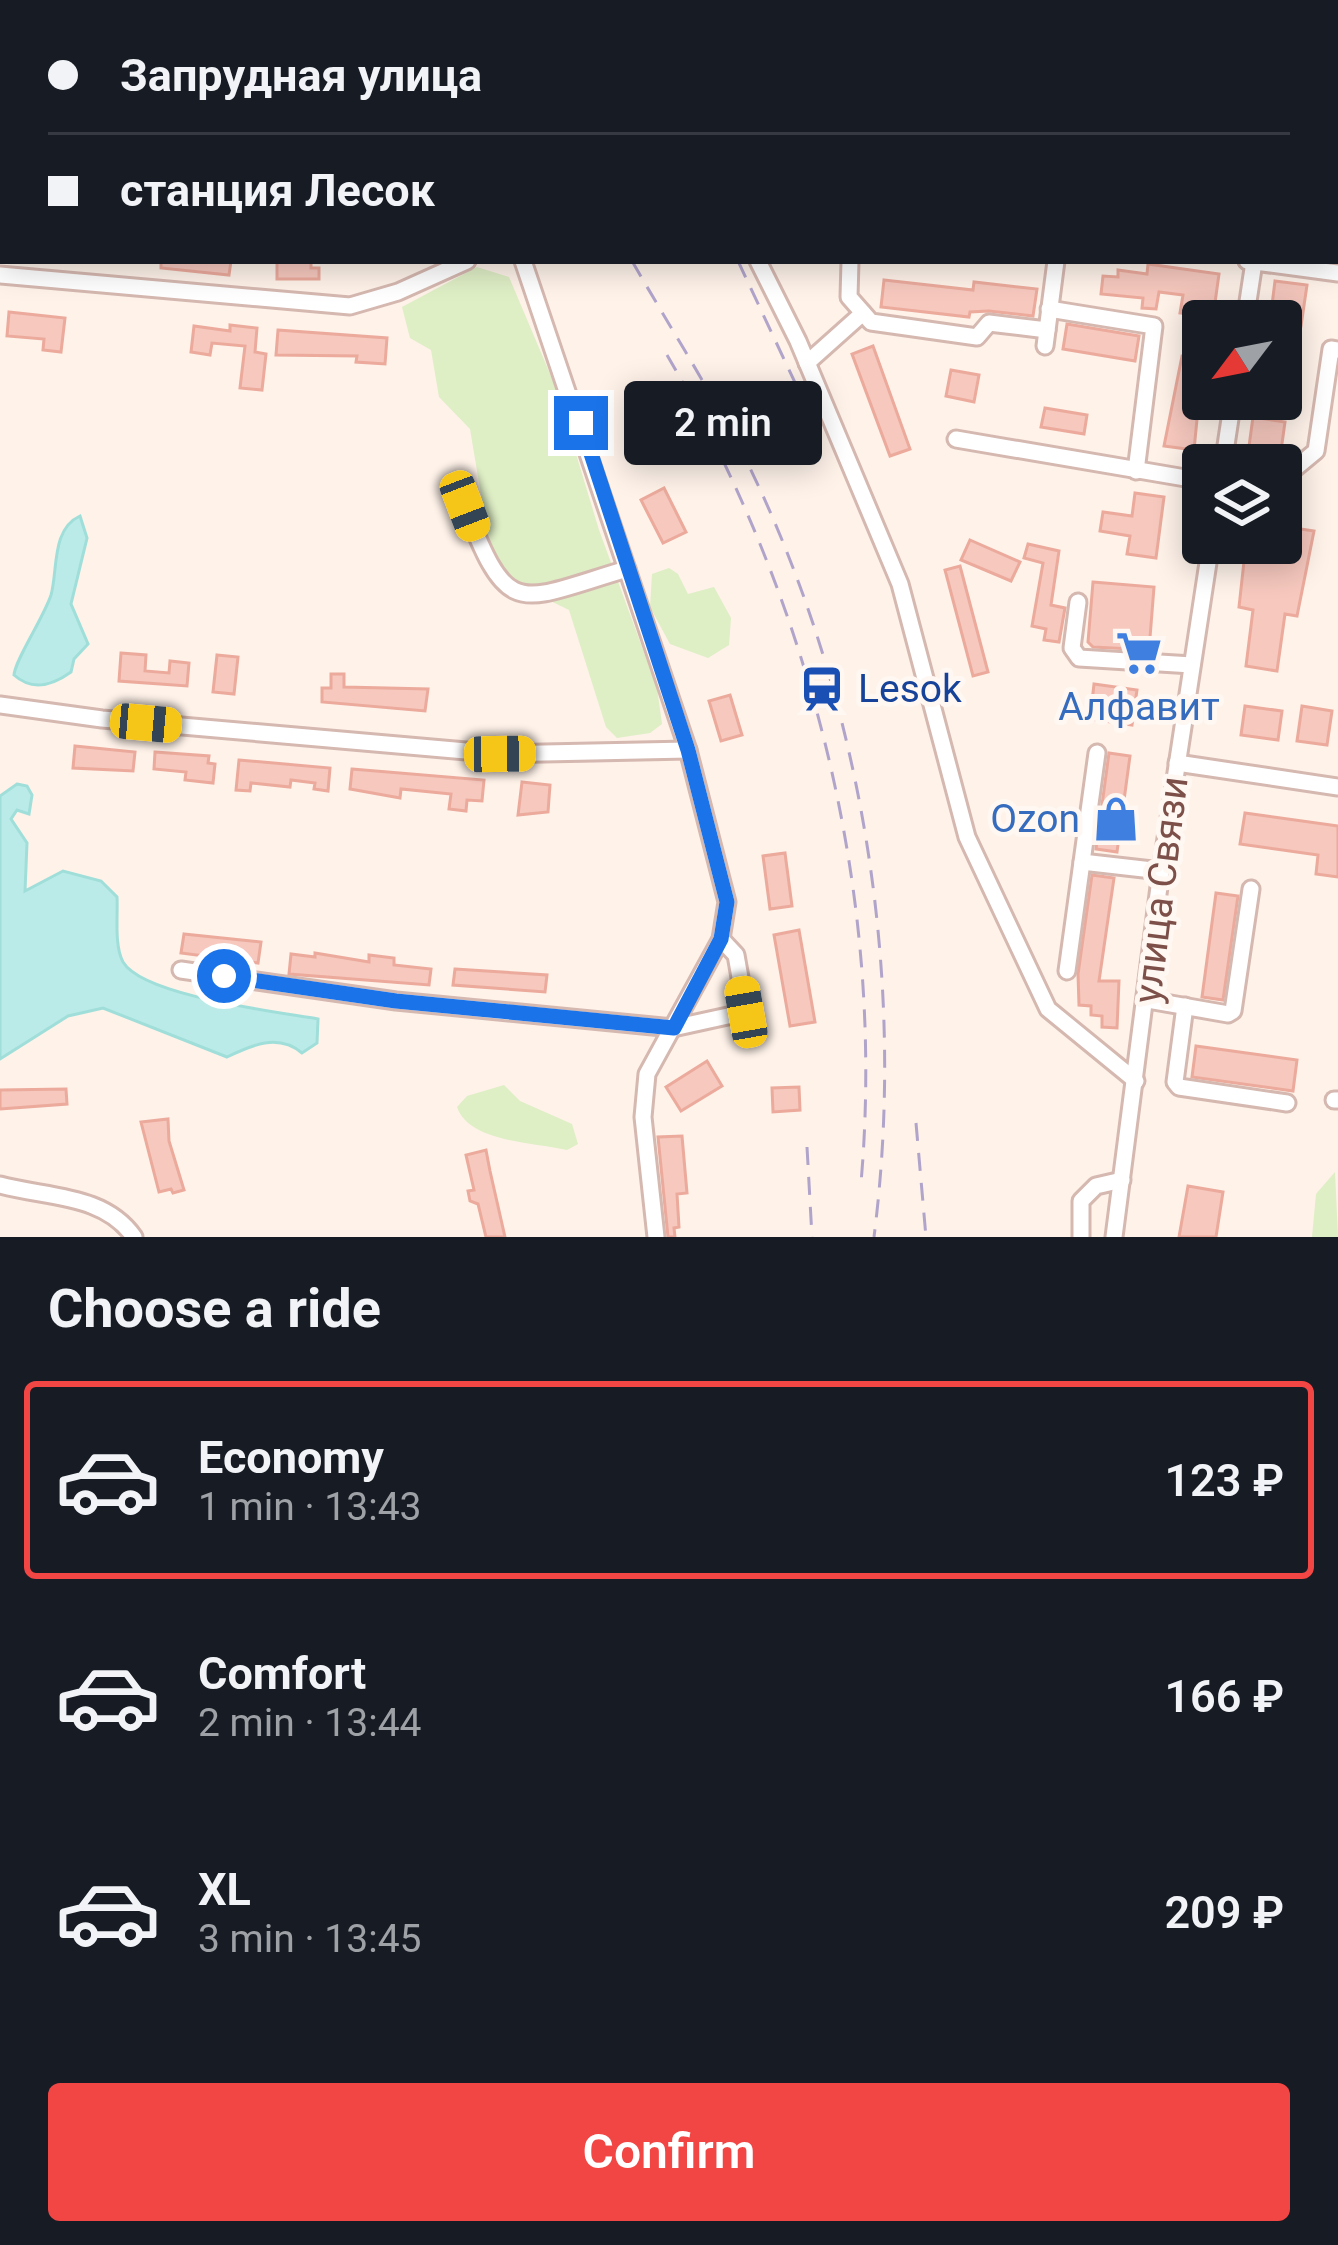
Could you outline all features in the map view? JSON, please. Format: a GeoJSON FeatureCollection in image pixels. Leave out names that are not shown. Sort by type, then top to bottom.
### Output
{"type":"FeatureCollection","features":[{"type":"Feature","properties":{"kind":"street"},"geometry":{"type":"LineString","coordinates":[[0,274],[350,305],[398,292],[460,264]]}},
{"type":"Feature","properties":{"kind":"street"},"geometry":{"type":"LineString","coordinates":[[524,264],[688,750],[727,902],[721,939],[647,1075],[643,1117],[656,1237]]}},
{"type":"Feature","properties":{"kind":"street"},"geometry":{"type":"LineString","coordinates":[[759,264],[808,363],[900,584],[967,837],[1048,1009],[1136,1081]]}},
{"type":"Feature","properties":{"kind":"street"},"geometry":{"type":"LineString","coordinates":[[850,264],[849,297],[871,322],[977,337],[989,323],[1046,338],[1056,264]]}},
{"type":"Feature","properties":{"kind":"street"},"geometry":{"type":"LineString","coordinates":[[1247,300],[1251,264]]}},
{"type":"Feature","properties":{"kind":"street"},"geometry":{"type":"LineString","coordinates":[[1267,264],[1338,273]]}},
{"type":"Feature","properties":{"kind":"street"},"geometry":{"type":"LineString","coordinates":[[1049,309],[1154,326],[1136,471]]}},
{"type":"Feature","properties":{"kind":"street"},"geometry":{"type":"LineString","coordinates":[[808,363],[863,314]]}},
{"type":"Feature","properties":{"kind":"street"},"geometry":{"type":"LineString","coordinates":[[1302,463],[1316,452],[1331,349],[1338,350]]}},
{"type":"Feature","properties":{"kind":"street"},"geometry":{"type":"LineString","coordinates":[[956,439],[1182,478]]}},
{"type":"Feature","properties":{"kind":"street"},"geometry":{"type":"LineString","coordinates":[[465,506],[504,589],[517,594],[549,592],[627,569]]}},
{"type":"Feature","properties":{"kind":"street","name":"улица Связи"},"geometry":{"type":"LineString","coordinates":[[1114,1237],[1161,871],[1208,564]]}},
{"type":"Feature","properties":{"kind":"street"},"geometry":{"type":"LineString","coordinates":[[1078,602],[1072,648],[1078,658],[1192,665]]}},
{"type":"Feature","properties":{"kind":"street"},"geometry":{"type":"LineString","coordinates":[[0,705],[102,719],[500,754],[688,750]]}},
{"type":"Feature","properties":{"kind":"street"},"geometry":{"type":"LineString","coordinates":[[1066,971],[1097,753]]}},
{"type":"Feature","properties":{"kind":"street"},"geometry":{"type":"LineString","coordinates":[[1177,764],[1338,787]]}},
{"type":"Feature","properties":{"kind":"street"},"geometry":{"type":"LineString","coordinates":[[1082,862],[1161,871]]}},
{"type":"Feature","properties":{"kind":"street"},"geometry":{"type":"LineString","coordinates":[[1148,1000],[1228,1014],[1233,1011],[1251,889]]}},
{"type":"Feature","properties":{"kind":"street"},"geometry":{"type":"LineString","coordinates":[[721,939],[736,955],[750,1034]]}},
{"type":"Feature","properties":{"kind":"street"},"geometry":{"type":"LineString","coordinates":[[181,970],[396,1001],[674,1028],[746,1012]]}},
{"type":"Feature","properties":{"kind":"street"},"geometry":{"type":"LineString","coordinates":[[1186,1006],[1174,1082],[1179,1087],[1287,1103]]}},
{"type":"Feature","properties":{"kind":"street"},"geometry":{"type":"LineString","coordinates":[[1081,1237],[1082,1201],[1096,1186],[1122,1180]]}},
{"type":"Feature","properties":{"kind":"street"},"geometry":{"type":"LineString","coordinates":[[2,1188],[99,1205],[122,1221],[134,1237]]}},
{"type":"Feature","properties":{"kind":"green space"},"geometry":{"type":"Polygon","coordinates":[[[477,267],[509,277],[556,388],[599,530],[657,688],[662,724],[650,733],[617,738],[606,727],[569,610],[524,588],[492,560],[470,429],[439,397],[431,350],[410,338],[402,307],[477,267]]]}},
{"type":"Feature","properties":{"kind":"green space"},"geometry":{"type":"Polygon","coordinates":[[[669,568],[678,574],[688,594],[714,587],[731,618],[729,645],[708,658],[670,644],[650,607],[652,574],[669,568]]]}},
{"type":"Feature","properties":{"kind":"green space"},"geometry":{"type":"Polygon","coordinates":[[[504,1085],[520,1101],[572,1124],[578,1144],[567,1150],[503,1139],[464,1119],[457,1107],[467,1096],[504,1085]]]}},
{"type":"Feature","properties":{"kind":"green space"},"geometry":{"type":"Polygon","coordinates":[[[1335,1172],[1338,1237],[1312,1237],[1316,1194],[1335,1172]]]}},
{"type":"Feature","properties":{"kind":"water"},"geometry":{"type":"Polygon","coordinates":[[[80,516],[87,538],[71,604],[88,644],[64,677],[43,685],[28,684],[14,675],[16,668],[51,595],[64,530],[80,516]]]}},
{"type":"Feature","properties":{"kind":"water"},"geometry":{"type":"Polygon","coordinates":[[[17,784],[27,786],[32,795],[29,814],[17,810],[11,819],[27,843],[25,891],[63,871],[101,881],[117,897],[120,955],[135,974],[213,1001],[318,1019],[317,1043],[302,1053],[284,1044],[265,1043],[227,1057],[103,1008],[68,1016],[0,1059],[0,796],[17,784]]]}},
{"type":"Feature","properties":{"kind":"building"},"geometry":{"type":"Polygon","coordinates":[[[161,264],[231,264],[229,275],[161,268],[161,264]]]}},
{"type":"Feature","properties":{"kind":"building"},"geometry":{"type":"Polygon","coordinates":[[[277,264],[319,268],[319,279],[277,279],[277,264]]]}},
{"type":"Feature","properties":{"kind":"building"},"geometry":{"type":"Polygon","coordinates":[[[1148,264],[1219,274],[1215,300],[1182,300],[1183,295],[1159,292],[1156,309],[1142,308],[1143,298],[1101,294],[1103,276],[1118,277],[1118,270],[1147,274],[1148,264]]]}},
{"type":"Feature","properties":{"kind":"building"},"geometry":{"type":"Polygon","coordinates":[[[884,280],[973,290],[974,282],[1037,289],[1033,316],[989,311],[970,312],[969,317],[881,307],[884,280]]]}},
{"type":"Feature","properties":{"kind":"building"},"geometry":{"type":"Polygon","coordinates":[[[1275,281],[1307,285],[1302,319],[1302,300],[1273,300],[1275,281]]]}},
{"type":"Feature","properties":{"kind":"building"},"geometry":{"type":"Polygon","coordinates":[[[9,312],[65,318],[61,352],[43,350],[44,339],[7,336],[9,312]]]}},
{"type":"Feature","properties":{"kind":"building"},"geometry":{"type":"Polygon","coordinates":[[[1067,324],[1139,336],[1135,361],[1063,349],[1067,324]]]}},
{"type":"Feature","properties":{"kind":"building"},"geometry":{"type":"Polygon","coordinates":[[[230,325],[257,328],[255,352],[266,354],[262,390],[240,388],[245,346],[212,343],[210,355],[191,352],[194,326],[230,331],[230,325]]]}},
{"type":"Feature","properties":{"kind":"building"},"geometry":{"type":"Polygon","coordinates":[[[278,330],[387,338],[385,364],[356,362],[357,356],[276,355],[278,330]]]}},
{"type":"Feature","properties":{"kind":"building"},"geometry":{"type":"Polygon","coordinates":[[[873,346],[910,449],[890,456],[852,354],[873,346]]]}},
{"type":"Feature","properties":{"kind":"building"},"geometry":{"type":"Polygon","coordinates":[[[1182,356],[1182,420],[1197,420],[1195,444],[1164,446],[1182,356]]]}},
{"type":"Feature","properties":{"kind":"building"},"geometry":{"type":"Polygon","coordinates":[[[951,370],[979,375],[974,402],[946,396],[951,370]]]}},
{"type":"Feature","properties":{"kind":"building"},"geometry":{"type":"Polygon","coordinates":[[[1045,408],[1087,415],[1084,434],[1041,427],[1045,408]]]}},
{"type":"Feature","properties":{"kind":"building"},"geometry":{"type":"Polygon","coordinates":[[[1253,420],[1285,422],[1282,444],[1249,444],[1253,420]]]}},
{"type":"Feature","properties":{"kind":"building"},"geometry":{"type":"Polygon","coordinates":[[[664,488],[686,532],[663,543],[641,500],[664,488]]]}},
{"type":"Feature","properties":{"kind":"building"},"geometry":{"type":"Polygon","coordinates":[[[1135,493],[1164,497],[1156,558],[1127,554],[1130,536],[1100,531],[1103,512],[1132,516],[1135,493]]]}},
{"type":"Feature","properties":{"kind":"building"},"geometry":{"type":"Polygon","coordinates":[[[1302,529],[1314,531],[1297,616],[1285,614],[1277,671],[1246,666],[1253,610],[1239,607],[1244,564],[1302,564],[1302,529]]]}},
{"type":"Feature","properties":{"kind":"building"},"geometry":{"type":"Polygon","coordinates":[[[970,540],[1020,562],[1011,581],[961,560],[970,540]]]}},
{"type":"Feature","properties":{"kind":"building"},"geometry":{"type":"Polygon","coordinates":[[[1028,544],[1059,551],[1051,605],[1065,608],[1059,642],[1044,640],[1046,629],[1032,626],[1043,563],[1024,558],[1028,544]]]}},
{"type":"Feature","properties":{"kind":"building"},"geometry":{"type":"Polygon","coordinates":[[[960,566],[988,672],[973,676],[945,570],[960,566]]]}},
{"type":"Feature","properties":{"kind":"building"},"geometry":{"type":"Polygon","coordinates":[[[1093,582],[1154,587],[1149,650],[1093,647],[1088,642],[1093,582]]]}},
{"type":"Feature","properties":{"kind":"building"},"geometry":{"type":"Polygon","coordinates":[[[121,653],[146,655],[145,671],[169,673],[170,661],[189,663],[187,686],[119,681],[121,653]]]}},
{"type":"Feature","properties":{"kind":"building"},"geometry":{"type":"Polygon","coordinates":[[[217,655],[238,657],[234,694],[213,692],[217,655]]]}},
{"type":"Feature","properties":{"kind":"building"},"geometry":{"type":"Polygon","coordinates":[[[331,674],[344,674],[344,687],[428,689],[425,711],[322,702],[322,688],[331,688],[331,674]]]}},
{"type":"Feature","properties":{"kind":"building"},"geometry":{"type":"Polygon","coordinates":[[[1094,684],[1137,690],[1132,725],[1090,719],[1094,684]]]}},
{"type":"Feature","properties":{"kind":"building"},"geometry":{"type":"Polygon","coordinates":[[[730,695],[742,735],[721,741],[709,701],[730,695]]]}},
{"type":"Feature","properties":{"kind":"building"},"geometry":{"type":"Polygon","coordinates":[[[1245,706],[1282,711],[1278,740],[1241,735],[1245,706]]]}},
{"type":"Feature","properties":{"kind":"building"},"geometry":{"type":"Polygon","coordinates":[[[1302,706],[1332,711],[1327,745],[1297,741],[1302,706]]]}},
{"type":"Feature","properties":{"kind":"building"},"geometry":{"type":"Polygon","coordinates":[[[75,746],[135,752],[133,771],[73,768],[75,746]]]}},
{"type":"Feature","properties":{"kind":"building"},"geometry":{"type":"Polygon","coordinates":[[[155,752],[209,756],[208,763],[215,764],[213,783],[185,780],[186,772],[154,769],[155,752]]]}},
{"type":"Feature","properties":{"kind":"building"},"geometry":{"type":"Polygon","coordinates":[[[1109,753],[1130,756],[1117,852],[1096,849],[1109,753]]]}},
{"type":"Feature","properties":{"kind":"building"},"geometry":{"type":"Polygon","coordinates":[[[239,760],[330,768],[328,791],[314,789],[315,783],[291,780],[290,787],[251,783],[250,791],[236,790],[239,760]]]}},
{"type":"Feature","properties":{"kind":"building"},"geometry":{"type":"Polygon","coordinates":[[[352,769],[484,780],[482,801],[467,800],[466,811],[449,809],[451,794],[401,789],[400,798],[350,789],[352,769]]]}},
{"type":"Feature","properties":{"kind":"building"},"geometry":{"type":"Polygon","coordinates":[[[522,782],[550,785],[548,812],[518,815],[522,782]]]}},
{"type":"Feature","properties":{"kind":"building"},"geometry":{"type":"Polygon","coordinates":[[[1245,813],[1338,826],[1338,877],[1316,874],[1318,855],[1240,844],[1245,813]]]}},
{"type":"Feature","properties":{"kind":"building"},"geometry":{"type":"Polygon","coordinates":[[[785,853],[792,906],[770,909],[763,856],[785,853]]]}},
{"type":"Feature","properties":{"kind":"building"},"geometry":{"type":"Polygon","coordinates":[[[1092,875],[1114,878],[1099,981],[1119,981],[1117,1028],[1102,1027],[1102,1016],[1091,1015],[1091,1006],[1079,1005],[1078,974],[1092,875]]]}},
{"type":"Feature","properties":{"kind":"building"},"geometry":{"type":"Polygon","coordinates":[[[1216,893],[1238,896],[1223,1000],[1202,997],[1216,893]]]}},
{"type":"Feature","properties":{"kind":"building"},"geometry":{"type":"Polygon","coordinates":[[[799,930],[815,1022],[790,1026],[774,935],[799,930]]]}},
{"type":"Feature","properties":{"kind":"building"},"geometry":{"type":"Polygon","coordinates":[[[184,934],[261,942],[258,963],[181,953],[184,934]]]}},
{"type":"Feature","properties":{"kind":"building"},"geometry":{"type":"Polygon","coordinates":[[[315,953],[369,962],[369,955],[394,958],[394,965],[431,969],[429,985],[289,974],[291,954],[315,957],[315,953]]]}},
{"type":"Feature","properties":{"kind":"building"},"geometry":{"type":"Polygon","coordinates":[[[455,969],[547,975],[545,992],[453,985],[455,969]]]}},
{"type":"Feature","properties":{"kind":"building"},"geometry":{"type":"Polygon","coordinates":[[[1196,1046],[1297,1060],[1293,1091],[1192,1077],[1196,1046]]]}},
{"type":"Feature","properties":{"kind":"building"},"geometry":{"type":"Polygon","coordinates":[[[707,1061],[722,1086],[681,1111],[666,1087],[707,1061]]]}},
{"type":"Feature","properties":{"kind":"building"},"geometry":{"type":"Polygon","coordinates":[[[799,1087],[800,1110],[773,1112],[772,1088],[799,1087]]]}},
{"type":"Feature","properties":{"kind":"building"},"geometry":{"type":"Polygon","coordinates":[[[66,1089],[67,1104],[0,1109],[0,1090],[66,1089]]]}},
{"type":"Feature","properties":{"kind":"building"},"geometry":{"type":"Polygon","coordinates":[[[168,1119],[169,1141],[184,1190],[173,1193],[171,1189],[159,1192],[141,1122],[168,1119]]]}},
{"type":"Feature","properties":{"kind":"building"},"geometry":{"type":"Polygon","coordinates":[[[682,1136],[687,1193],[677,1194],[679,1227],[674,1228],[675,1237],[668,1237],[658,1137],[682,1136]]]}},
{"type":"Feature","properties":{"kind":"building"},"geometry":{"type":"Polygon","coordinates":[[[486,1150],[505,1237],[486,1237],[478,1204],[470,1201],[468,1191],[474,1190],[466,1155],[486,1150]]]}},
{"type":"Feature","properties":{"kind":"building"},"geometry":{"type":"Polygon","coordinates":[[[1188,1186],[1223,1192],[1216,1237],[1179,1237],[1188,1186]]]}},
{"type":"Feature","properties":{"kind":"railway"},"geometry":{"type":"LineString","coordinates":[[634,264],[749,466],[821,649],[847,745],[867,843],[879,941],[883,1139],[874,1237]]}},
{"type":"Feature","properties":{"kind":"railway"},"geometry":{"type":"LineString","coordinates":[[739,264],[813,421]]}},
{"type":"Feature","properties":{"kind":"railway"},"geometry":{"type":"LineString","coordinates":[[667,355],[718,450],[762,549],[799,650],[828,754],[849,860],[862,967],[866,1075],[861,1183]]}},
{"type":"Feature","properties":{"kind":"railway"},"geometry":{"type":"LineString","coordinates":[[916,1123],[926,1237]]}},
{"type":"Feature","properties":{"kind":"railway"},"geometry":{"type":"LineString","coordinates":[[807,1147],[812,1237]]}},
{"type":"Feature","properties":{"kind":"place","name":"Алфавит"},"geometry":{"type":"Point","coordinates":[1139,653]}},
{"type":"Feature","properties":{"kind":"place","name":"Lesok"},"geometry":{"type":"Point","coordinates":[822,689]}},
{"type":"Feature","properties":{"kind":"place","name":"Ozon"},"geometry":{"type":"Point","coordinates":[1116,819]}},
{"type":"Feature","properties":{"kind":"route"},"geometry":{"type":"LineString","coordinates":[[224,976],[396,1001],[674,1028],[721,939],[727,902],[688,750],[581,423]]}}]}
